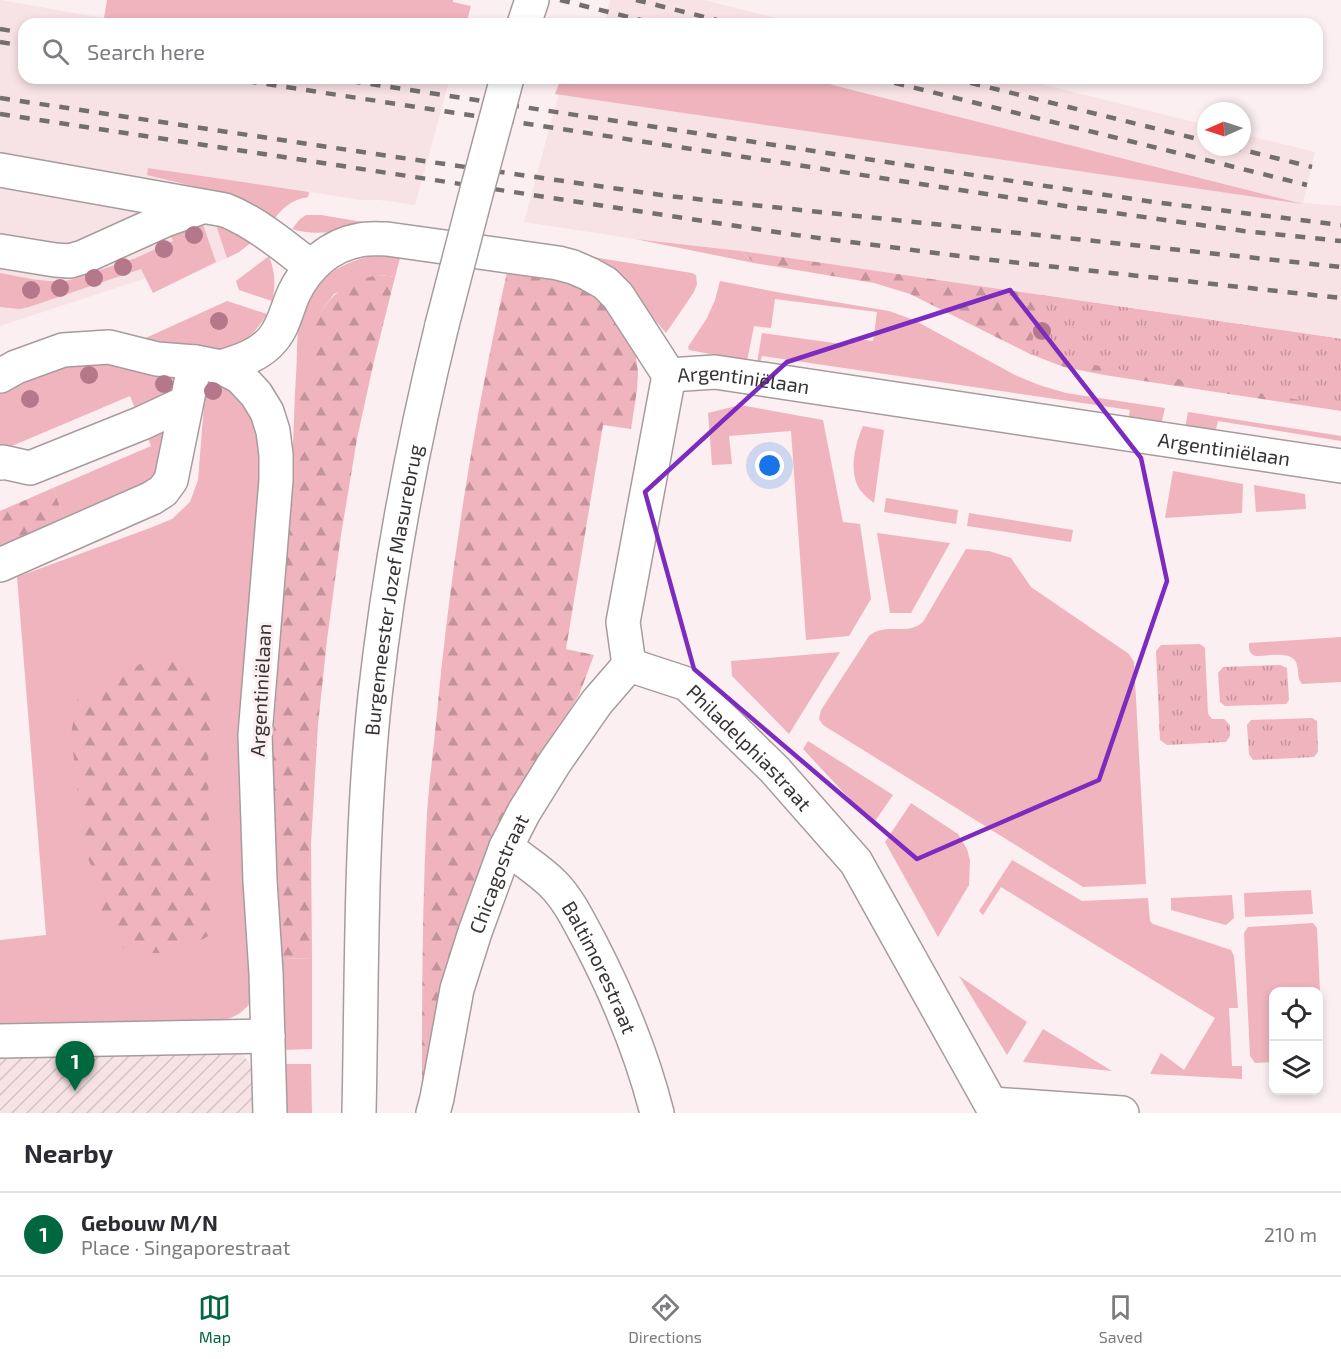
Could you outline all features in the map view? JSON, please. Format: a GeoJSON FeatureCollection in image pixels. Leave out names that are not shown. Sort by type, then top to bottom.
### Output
{"type":"FeatureCollection","features":[{"type":"Feature","properties":{"kind":"street"},"geometry":{"type":"LineString","coordinates":[[526,18],[532,0]]}},
{"type":"Feature","properties":{"kind":"street","name":"Burgemeester Jozef Masurebrug"},"geometry":{"type":"LineString","coordinates":[[360,1113],[363,882],[375,696],[400,524],[424,396],[505,84]]}},
{"type":"Feature","properties":{"kind":"street"},"geometry":{"type":"LineString","coordinates":[[0,170],[225,210],[241,217],[282,244],[311,267]]}},
{"type":"Feature","properties":{"kind":"street"},"geometry":{"type":"LineString","coordinates":[[0,251],[70,261],[203,206]]}},
{"type":"Feature","properties":{"kind":"street","name":"Argentiniëlaan"},"geometry":{"type":"LineString","coordinates":[[0,376],[16,367],[63,350],[109,347],[158,359],[208,364],[241,361],[258,353],[272,341],[281,327],[303,277],[326,254],[342,244],[361,239],[387,238],[558,263],[573,267],[605,282],[618,296],[669,375],[715,372],[1341,466]]}},
{"type":"Feature","properties":{"kind":"street"},"geometry":{"type":"LineString","coordinates":[[0,565],[152,498],[163,491],[171,480],[186,403],[208,364]]}},
{"type":"Feature","properties":{"kind":"street","name":"Argentiniëlaan"},"geometry":{"type":"LineString","coordinates":[[208,364],[240,377],[256,394],[267,412],[273,431],[276,455],[276,480],[255,735],[270,1113]]}},
{"type":"Feature","properties":{"kind":"street"},"geometry":{"type":"LineString","coordinates":[[629,665],[623,622],[669,375]]}},
{"type":"Feature","properties":{"kind":"street"},"geometry":{"type":"LineString","coordinates":[[0,463],[30,468],[186,403]]}},
{"type":"Feature","properties":{"kind":"street","name":"Chicagostraat"},"geometry":{"type":"LineString","coordinates":[[433,1113],[457,989],[506,847],[524,812],[555,762],[597,702],[629,665]]}},
{"type":"Feature","properties":{"kind":"street","name":"Philadelphiastraat"},"geometry":{"type":"LineString","coordinates":[[629,665],[687,684],[775,770],[856,862],[994,1109]]}},
{"type":"Feature","properties":{"kind":"street","name":"Baltimorestraat"},"geometry":{"type":"LineString","coordinates":[[506,847],[553,884],[573,911],[621,1009],[657,1113]]}},
{"type":"Feature","properties":{"kind":"street"},"geometry":{"type":"LineString","coordinates":[[0,1041],[268,1036]]}},
{"type":"Feature","properties":{"kind":"street"},"geometry":{"type":"LineString","coordinates":[[994,1109],[1122,1113]]}},
{"type":"Feature","properties":{"kind":"highlighted area"},"geometry":{"type":"Polygon","coordinates":[[[1010,290],[1141,458],[1167,581],[1099,780],[917,859],[694,669],[645,492],[787,362],[1010,290]]]}},
{"type":"Feature","properties":{"kind":"shaded area"},"geometry":{"type":"Polygon","coordinates":[[[0,0],[104,18],[18,18],[18,84],[448,84],[415,205],[309,192],[308,197],[286,205],[239,252],[153,293],[146,278],[0,326],[0,0]]]}},
{"type":"Feature","properties":{"kind":"shaded area"},"geometry":{"type":"Polygon","coordinates":[[[610,0],[704,0],[776,18],[606,18],[610,0]]]}},
{"type":"Feature","properties":{"kind":"shaded area"},"geometry":{"type":"Polygon","coordinates":[[[561,84],[1042,84],[1197,123],[1197,156],[1251,156],[1251,136],[1315,152],[1303,203],[1341,206],[1341,339],[741,251],[635,239],[524,222],[561,84]]]}},
{"type":"Feature","properties":{"kind":"shaded area"},"geometry":{"type":"Polygon","coordinates":[[[222,1027],[256,1072],[256,1113],[0,1113],[0,1030],[222,1027]]]}},
{"type":"Feature","properties":{"kind":"green space"},"geometry":{"type":"Polygon","coordinates":[[[107,0],[453,0],[453,2],[471,6],[468,18],[104,18],[107,0]]]}},
{"type":"Feature","properties":{"kind":"green space"},"geometry":{"type":"Polygon","coordinates":[[[559,84],[829,84],[1303,204],[555,94],[559,84]]]}},
{"type":"Feature","properties":{"kind":"green space"},"geometry":{"type":"Polygon","coordinates":[[[148,168],[309,192],[308,197],[288,205],[273,220],[209,190],[147,175],[148,168]]]}},
{"type":"Feature","properties":{"kind":"green space"},"geometry":{"type":"Polygon","coordinates":[[[306,215],[321,215],[375,224],[313,233],[292,229],[306,215]]]}},
{"type":"Feature","properties":{"kind":"green space"},"geometry":{"type":"Polygon","coordinates":[[[202,222],[216,262],[153,293],[141,269],[29,307],[20,309],[0,307],[0,273],[44,281],[70,280],[136,258],[173,241],[169,232],[202,222]]]}},
{"type":"Feature","properties":{"kind":"green space"},"geometry":{"type":"Polygon","coordinates":[[[215,222],[256,239],[227,258],[215,222]]]}},
{"type":"Feature","properties":{"kind":"green space"},"geometry":{"type":"Polygon","coordinates":[[[635,239],[741,251],[754,263],[635,239]]]}},
{"type":"Feature","properties":{"kind":"green space"},"geometry":{"type":"Polygon","coordinates":[[[741,251],[1341,339],[1341,411],[1064,367],[1030,354],[910,294],[874,283],[754,263],[741,251]]]}},
{"type":"Feature","properties":{"kind":"green space"},"geometry":{"type":"Polygon","coordinates":[[[580,255],[692,273],[696,275],[697,284],[666,333],[619,278],[580,255]]]}},
{"type":"Feature","properties":{"kind":"green space"},"geometry":{"type":"Polygon","coordinates":[[[269,256],[274,278],[272,301],[239,290],[236,281],[269,256]]]}},
{"type":"Feature","properties":{"kind":"green space"},"geometry":{"type":"Polygon","coordinates":[[[371,256],[400,258],[395,277],[380,275],[334,294],[317,321],[311,392],[295,392],[298,324],[309,296],[316,286],[335,270],[371,256]]]}},
{"type":"Feature","properties":{"kind":"green space"},"geometry":{"type":"Polygon","coordinates":[[[508,268],[569,281],[591,290],[610,306],[635,350],[638,372],[637,390],[631,429],[603,425],[566,649],[594,655],[579,695],[512,804],[474,885],[460,926],[422,1094],[425,848],[429,790],[448,608],[464,494],[484,381],[508,268]]]}},
{"type":"Feature","properties":{"kind":"green space"},"geometry":{"type":"Polygon","coordinates":[[[380,275],[395,277],[357,439],[341,535],[318,725],[311,844],[312,958],[281,959],[271,762],[291,497],[295,392],[311,392],[312,341],[315,327],[326,305],[334,296],[354,282],[380,275]]]}},
{"type":"Feature","properties":{"kind":"green space"},"geometry":{"type":"Polygon","coordinates":[[[720,281],[889,311],[914,320],[1015,375],[1039,385],[1066,393],[1165,408],[1161,425],[1128,420],[1130,410],[762,356],[760,363],[757,363],[762,333],[849,345],[851,338],[873,341],[877,312],[775,299],[771,328],[754,326],[747,361],[689,350],[688,347],[707,318],[720,281]]]}},
{"type":"Feature","properties":{"kind":"green space"},"geometry":{"type":"Polygon","coordinates":[[[1041,295],[1341,339],[1341,407],[1030,354],[1041,295]]]}},
{"type":"Feature","properties":{"kind":"green space"},"geometry":{"type":"Polygon","coordinates":[[[227,301],[267,314],[250,336],[233,347],[213,350],[139,341],[227,301]]]}},
{"type":"Feature","properties":{"kind":"green space"},"geometry":{"type":"Polygon","coordinates":[[[90,362],[172,375],[176,388],[173,393],[136,411],[130,396],[0,451],[0,391],[49,368],[90,362]]]}},
{"type":"Feature","properties":{"kind":"green space"},"geometry":{"type":"Polygon","coordinates":[[[213,385],[226,388],[253,414],[262,439],[247,865],[251,1002],[236,1015],[217,1022],[0,1023],[0,940],[46,935],[17,577],[172,519],[190,502],[198,480],[205,392],[213,385]]]}},
{"type":"Feature","properties":{"kind":"green space"},"geometry":{"type":"Polygon","coordinates":[[[740,405],[823,420],[843,522],[860,524],[871,599],[849,636],[806,640],[791,431],[729,436],[732,464],[712,465],[708,413],[740,405]]]}},
{"type":"Feature","properties":{"kind":"green space"},"geometry":{"type":"Polygon","coordinates":[[[1188,412],[1341,436],[1341,441],[1218,421],[1215,433],[1185,428],[1188,412]]]}},
{"type":"Feature","properties":{"kind":"green space"},"geometry":{"type":"Polygon","coordinates":[[[863,426],[884,430],[874,503],[860,490],[854,475],[855,449],[863,426]]]}},
{"type":"Feature","properties":{"kind":"green space"},"geometry":{"type":"Polygon","coordinates":[[[163,432],[154,478],[147,486],[65,520],[53,488],[151,446],[146,433],[163,432]]]}},
{"type":"Feature","properties":{"kind":"green space"},"geometry":{"type":"Polygon","coordinates":[[[1173,471],[1243,484],[1242,513],[1165,518],[1173,471]]]}},
{"type":"Feature","properties":{"kind":"green space"},"geometry":{"type":"Polygon","coordinates":[[[1254,485],[1305,494],[1306,509],[1256,512],[1254,485]]]}},
{"type":"Feature","properties":{"kind":"green space"},"geometry":{"type":"Polygon","coordinates":[[[53,488],[65,520],[0,548],[0,511],[53,488]]]}},
{"type":"Feature","properties":{"kind":"green space"},"geometry":{"type":"Polygon","coordinates":[[[886,498],[958,510],[956,524],[884,512],[886,498]]]}},
{"type":"Feature","properties":{"kind":"green space"},"geometry":{"type":"Polygon","coordinates":[[[969,513],[1073,530],[1071,542],[967,526],[969,513]]]}},
{"type":"Feature","properties":{"kind":"green space"},"geometry":{"type":"Polygon","coordinates":[[[877,533],[950,543],[911,613],[890,613],[877,533]]]}},
{"type":"Feature","properties":{"kind":"green space"},"geometry":{"type":"Polygon","coordinates":[[[966,549],[989,551],[1011,558],[1031,587],[1129,654],[1134,662],[1146,884],[1083,887],[823,725],[819,719],[821,710],[869,636],[882,630],[910,628],[923,622],[966,549]]]}},
{"type":"Feature","properties":{"kind":"green space"},"geometry":{"type":"Polygon","coordinates":[[[1341,637],[1341,682],[1302,684],[1295,660],[1291,657],[1256,656],[1249,648],[1249,643],[1341,637]]]}},
{"type":"Feature","properties":{"kind":"green space"},"geometry":{"type":"Polygon","coordinates":[[[1200,644],[1205,648],[1208,714],[1212,719],[1224,719],[1230,725],[1230,736],[1226,742],[1167,745],[1160,740],[1156,651],[1161,645],[1200,644]]]}},
{"type":"Feature","properties":{"kind":"green space"},"geometry":{"type":"Polygon","coordinates":[[[840,652],[789,734],[732,676],[731,661],[840,652]]]}},
{"type":"Feature","properties":{"kind":"green space"},"geometry":{"type":"Polygon","coordinates":[[[152,657],[189,662],[213,679],[208,764],[209,833],[218,915],[210,935],[178,953],[139,953],[115,945],[104,927],[94,871],[78,839],[80,811],[71,734],[78,697],[152,657]]]}},
{"type":"Feature","properties":{"kind":"green space"},"geometry":{"type":"Polygon","coordinates":[[[1280,665],[1287,668],[1289,700],[1286,704],[1225,706],[1220,702],[1218,673],[1223,667],[1280,665]]]}},
{"type":"Feature","properties":{"kind":"green space"},"geometry":{"type":"Polygon","coordinates":[[[1312,718],[1317,721],[1318,752],[1314,757],[1253,760],[1249,754],[1247,725],[1251,720],[1312,718]]]}},
{"type":"Feature","properties":{"kind":"green space"},"geometry":{"type":"Polygon","coordinates":[[[808,741],[893,795],[873,824],[803,749],[808,741]]]}},
{"type":"Feature","properties":{"kind":"green space"},"geometry":{"type":"Polygon","coordinates":[[[911,803],[958,834],[967,849],[970,860],[969,885],[938,937],[885,842],[911,803]]]}},
{"type":"Feature","properties":{"kind":"green space"},"geometry":{"type":"Polygon","coordinates":[[[1012,860],[1082,901],[1148,898],[1150,921],[1153,924],[1231,950],[1234,956],[1238,1008],[1229,1008],[1232,1066],[1242,1066],[1242,1079],[1150,1074],[1161,1053],[1184,1070],[1215,1018],[1001,887],[983,915],[979,911],[1012,860]]]}},
{"type":"Feature","properties":{"kind":"green space"},"geometry":{"type":"Polygon","coordinates":[[[1311,890],[1313,914],[1245,917],[1244,893],[1311,890]]]}},
{"type":"Feature","properties":{"kind":"green space"},"geometry":{"type":"Polygon","coordinates":[[[1232,895],[1234,918],[1226,925],[1171,910],[1171,898],[1232,895]]]}},
{"type":"Feature","properties":{"kind":"green space"},"geometry":{"type":"Polygon","coordinates":[[[1313,923],[1317,928],[1320,987],[1269,987],[1269,1062],[1255,1063],[1250,1056],[1244,933],[1248,927],[1313,923]]]}},
{"type":"Feature","properties":{"kind":"green space"},"geometry":{"type":"Polygon","coordinates":[[[312,958],[312,1049],[281,1050],[281,959],[312,958]]]}},
{"type":"Feature","properties":{"kind":"green space"},"geometry":{"type":"Polygon","coordinates":[[[959,976],[1027,1022],[1007,1055],[959,976]]]}},
{"type":"Feature","properties":{"kind":"green space"},"geometry":{"type":"Polygon","coordinates":[[[1043,1029],[1112,1071],[1023,1062],[1043,1029]]]}},
{"type":"Feature","properties":{"kind":"green space"},"geometry":{"type":"Polygon","coordinates":[[[283,1064],[311,1064],[312,1113],[284,1113],[283,1064]]]}},
{"type":"Feature","properties":{"kind":"railway"},"geometry":{"type":"LineString","coordinates":[[560,0],[633,18]]}},
{"type":"Feature","properties":{"kind":"railway"},"geometry":{"type":"LineString","coordinates":[[636,0],[709,18]]}},
{"type":"Feature","properties":{"kind":"railway"},"geometry":{"type":"LineString","coordinates":[[0,29],[18,32]]}},
{"type":"Feature","properties":{"kind":"railway"},"geometry":{"type":"LineString","coordinates":[[0,42],[18,45]]}},
{"type":"Feature","properties":{"kind":"railway"},"geometry":{"type":"LineString","coordinates":[[266,84],[1065,206],[1244,231],[1341,241]]}},
{"type":"Feature","properties":{"kind":"railway"},"geometry":{"type":"LineString","coordinates":[[371,84],[1154,202],[1341,225]]}},
{"type":"Feature","properties":{"kind":"railway"},"geometry":{"type":"LineString","coordinates":[[899,84],[1307,185]]}},
{"type":"Feature","properties":{"kind":"railway"},"geometry":{"type":"LineString","coordinates":[[975,84],[1197,139]]}},
{"type":"Feature","properties":{"kind":"railway"},"geometry":{"type":"LineString","coordinates":[[0,98],[668,196],[1341,267]]}},
{"type":"Feature","properties":{"kind":"railway"},"geometry":{"type":"LineString","coordinates":[[0,114],[796,235],[983,259],[1341,298]]}},
{"type":"Feature","properties":{"kind":"railway"},"geometry":{"type":"LineString","coordinates":[[1251,152],[1312,167]]}},
{"type":"Feature","properties":{"kind":"place","name":"Gebouw M/N"},"geometry":{"type":"Point","coordinates":[75,1091]}}]}
